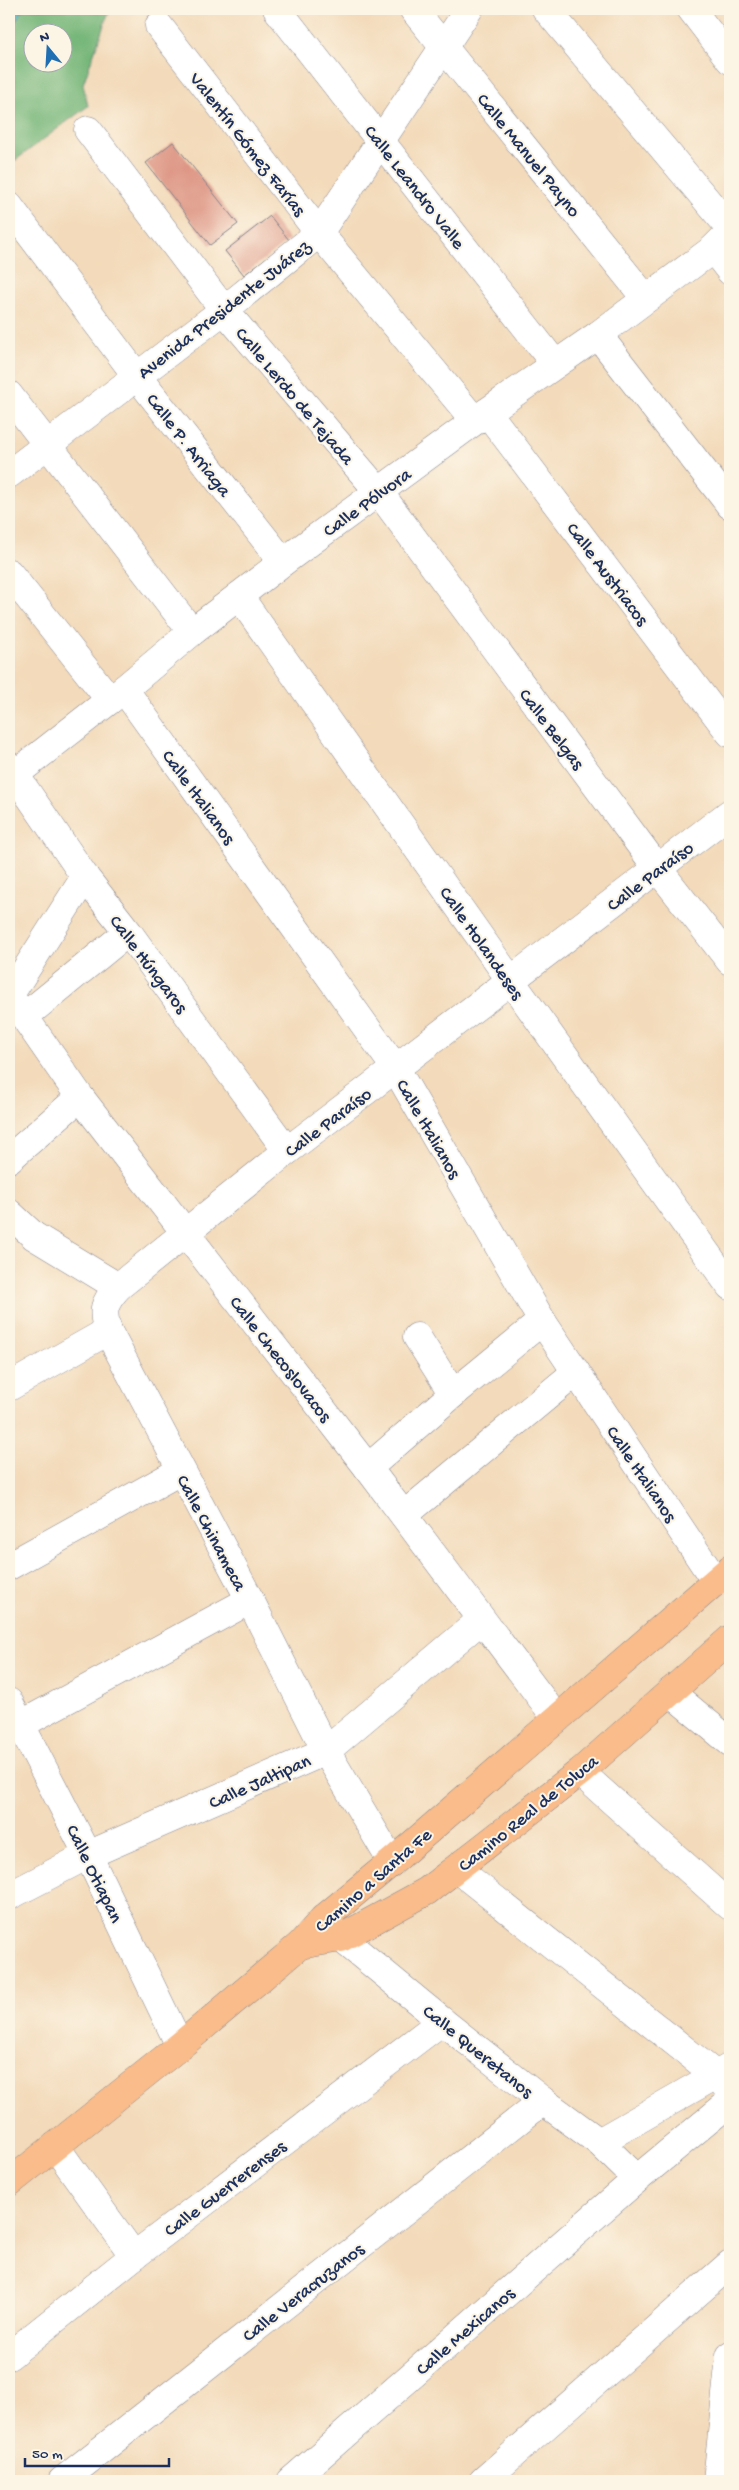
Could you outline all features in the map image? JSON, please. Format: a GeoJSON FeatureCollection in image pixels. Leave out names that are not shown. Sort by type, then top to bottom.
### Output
{"type":"FeatureCollection","features":[{"type":"Feature","properties":{"kind":"main road","name":"Camino a Santa Fe"},"geometry":{"type":"LineString","coordinates":[[11,2176],[56,2146],[180,2046],[300,1945],[322,1919],[392,1862],[723,1576]]}},
{"type":"Feature","properties":{"kind":"main road","name":"Camino Real de Toluca"},"geometry":{"type":"LineString","coordinates":[[300,1945],[341,1938],[411,1901],[457,1869],[580,1772],[730,1639]]}},
{"type":"Feature","properties":{"kind":"street","name":"Calle Leandro Valle"},"geometry":{"type":"LineString","coordinates":[[277,9],[555,364]]}},
{"type":"Feature","properties":{"kind":"street","name":"Calle Manuel Payno"},"geometry":{"type":"LineString","coordinates":[[413,9],[646,299]]}},
{"type":"Feature","properties":{"kind":"street","name":"Avenida Presidente Juárez"},"geometry":{"type":"LineString","coordinates":[[9,474],[136,375],[224,310],[319,233],[469,9]]}},
{"type":"Feature","properties":{"kind":"street"},"geometry":{"type":"LineString","coordinates":[[546,9],[730,228]]}},
{"type":"Feature","properties":{"kind":"street"},"geometry":{"type":"LineString","coordinates":[[691,9],[730,60]]}},
{"type":"Feature","properties":{"kind":"street","name":"Valentín Gómez Farías"},"geometry":{"type":"LineString","coordinates":[[159,26],[319,233],[481,417]]}},
{"type":"Feature","properties":{"kind":"street","name":"Calle Lerdo de Tejada"},"geometry":{"type":"LineString","coordinates":[[88,130],[224,310],[378,492]]}},
{"type":"Feature","properties":{"kind":"street","name":"Calle P. Arriaga"},"geometry":{"type":"LineString","coordinates":[[9,206],[136,375],[283,562]]}},
{"type":"Feature","properties":{"kind":"street"},"geometry":{"type":"LineString","coordinates":[[722,241],[730,271]]}},
{"type":"Feature","properties":{"kind":"street","name":"Calle Pólvora"},"geometry":{"type":"LineString","coordinates":[[11,773],[117,695],[192,632],[283,562],[481,417],[598,335],[722,241]]}},
{"type":"Feature","properties":{"kind":"street"},"geometry":{"type":"LineString","coordinates":[[598,335],[730,505]]}},
{"type":"Feature","properties":{"kind":"street"},"geometry":{"type":"LineString","coordinates":[[9,395],[192,632]]}},
{"type":"Feature","properties":{"kind":"street","name":"Calle Austriacos"},"geometry":{"type":"LineString","coordinates":[[481,417],[730,733]]}},
{"type":"Feature","properties":{"kind":"street","name":"Calle Belgas"},"geometry":{"type":"LineString","coordinates":[[378,492],[658,869],[730,961]]}},
{"type":"Feature","properties":{"kind":"street","name":"Calle Italianos"},"geometry":{"type":"LineString","coordinates":[[9,573],[117,695],[396,1069],[542,1321],[576,1372],[723,1576]]}},
{"type":"Feature","properties":{"kind":"street","name":"Calle Holandeses"},"geometry":{"type":"LineString","coordinates":[[239,596],[511,981],[730,1286]]}},
{"type":"Feature","properties":{"kind":"street","name":"Calle Húngaros"},"geometry":{"type":"LineString","coordinates":[[11,773],[85,877],[128,932],[287,1151]]}},
{"type":"Feature","properties":{"kind":"street","name":"Calle Paraíso"},"geometry":{"type":"LineString","coordinates":[[118,1287],[287,1151],[730,813]]}},
{"type":"Feature","properties":{"kind":"street"},"geometry":{"type":"LineString","coordinates":[[14,1002],[85,877]]}},
{"type":"Feature","properties":{"kind":"street"},"geometry":{"type":"LineString","coordinates":[[14,1002],[128,932]]}},
{"type":"Feature","properties":{"kind":"street","name":"Calle Checoslovacos"},"geometry":{"type":"LineString","coordinates":[[14,1002],[80,1097],[368,1468],[557,1719]]}},
{"type":"Feature","properties":{"kind":"street"},"geometry":{"type":"LineString","coordinates":[[9,1159],[80,1097]]}},
{"type":"Feature","properties":{"kind":"street"},"geometry":{"type":"LineString","coordinates":[[18,1227],[118,1287]]}},
{"type":"Feature","properties":{"kind":"street","name":"Calle Chinameca"},"geometry":{"type":"LineString","coordinates":[[118,1287],[106,1301],[104,1318],[108,1331],[180,1471],[250,1600],[326,1751],[392,1862]]}},
{"type":"Feature","properties":{"kind":"street"},"geometry":{"type":"LineString","coordinates":[[368,1468],[453,1394],[542,1321]]}},
{"type":"Feature","properties":{"kind":"street"},"geometry":{"type":"LineString","coordinates":[[9,1387],[108,1331]]}},
{"type":"Feature","properties":{"kind":"street"},"geometry":{"type":"LineString","coordinates":[[417,1337],[453,1394]]}},
{"type":"Feature","properties":{"kind":"street"},"geometry":{"type":"LineString","coordinates":[[404,1515],[576,1372]]}},
{"type":"Feature","properties":{"kind":"street"},"geometry":{"type":"LineString","coordinates":[[9,1566],[180,1471]]}},
{"type":"Feature","properties":{"kind":"street"},"geometry":{"type":"LineString","coordinates":[[12,1720],[250,1600]]}},
{"type":"Feature","properties":{"kind":"street","name":"Calle Jaltipan"},"geometry":{"type":"LineString","coordinates":[[9,1896],[88,1855],[326,1751],[481,1620]]}},
{"type":"Feature","properties":{"kind":"street"},"geometry":{"type":"LineString","coordinates":[[670,1692],[730,1742]]}},
{"type":"Feature","properties":{"kind":"street","name":"Calle Otiapan"},"geometry":{"type":"LineString","coordinates":[[12,1720],[88,1855],[180,2046]]}},
{"type":"Feature","properties":{"kind":"street"},"geometry":{"type":"LineString","coordinates":[[580,1772],[730,1906]]}},
{"type":"Feature","properties":{"kind":"street"},"geometry":{"type":"LineString","coordinates":[[457,1869],[726,2077],[599,2142]]}},
{"type":"Feature","properties":{"kind":"street","name":"Calle Queretanos"},"geometry":{"type":"LineString","coordinates":[[322,1919],[341,1938],[442,2021],[543,2101],[599,2142],[637,2179]]}},
{"type":"Feature","properties":{"kind":"street","name":"Calle Guerrerenses"},"geometry":{"type":"LineString","coordinates":[[9,2356],[134,2256],[442,2021]]}},
{"type":"Feature","properties":{"kind":"street","name":"Calle Veracruzanos"},"geometry":{"type":"LineString","coordinates":[[62,2481],[543,2101]]}},
{"type":"Feature","properties":{"kind":"street","name":"Calle Mexicanos"},"geometry":{"type":"LineString","coordinates":[[291,2481],[637,2179],[730,2102]]}},
{"type":"Feature","properties":{"kind":"street"},"geometry":{"type":"LineString","coordinates":[[56,2146],[134,2256]]}},
{"type":"Feature","properties":{"kind":"street"},"geometry":{"type":"LineString","coordinates":[[483,2481],[730,2264]]}},
{"type":"Feature","properties":{"kind":"street"},"geometry":{"type":"LineString","coordinates":[[717,2481],[730,2356]]}},
{"type":"Feature","properties":{"kind":"green space"},"geometry":{"type":"Polygon","coordinates":[[[24,9],[116,9],[108,14],[83,84],[88,106],[9,165],[9,31],[24,9]]]}},
{"type":"Feature","properties":{"kind":"water"},"geometry":{"type":"Polygon","coordinates":[[[9,9],[24,9],[9,31],[9,9]]]}},
{"type":"Feature","properties":{"kind":"building"},"geometry":{"type":"Polygon","coordinates":[[[173,142],[238,224],[210,245],[146,163],[173,142]]]}},
{"type":"Feature","properties":{"kind":"building"},"geometry":{"type":"Polygon","coordinates":[[[270,216],[289,240],[244,275],[225,251],[270,216]]]}}]}
